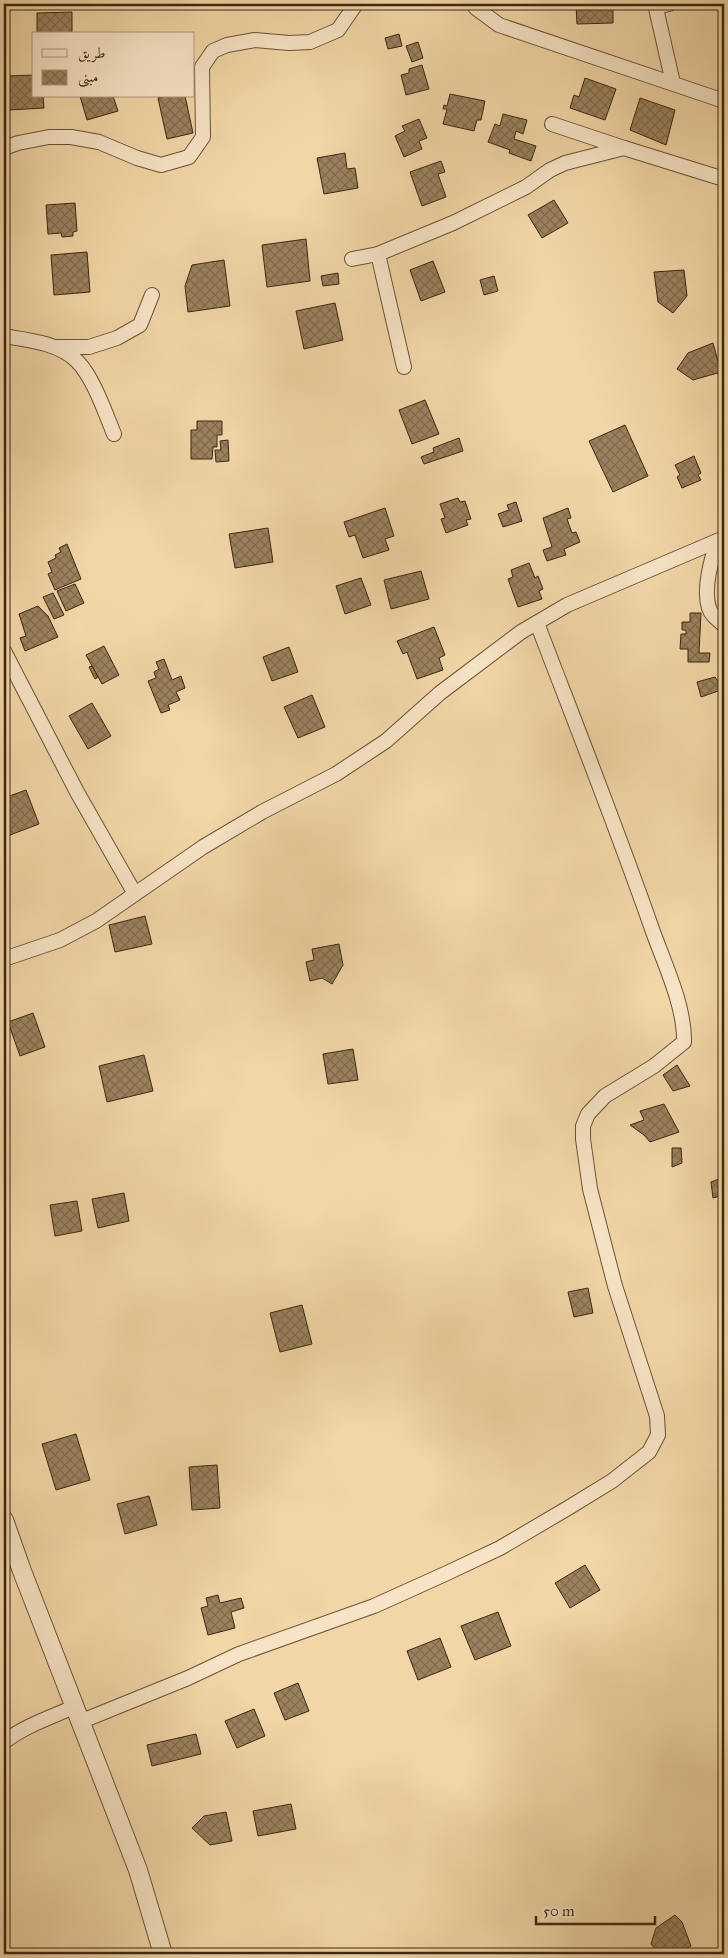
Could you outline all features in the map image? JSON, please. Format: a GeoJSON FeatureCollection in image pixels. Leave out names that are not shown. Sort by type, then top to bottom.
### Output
{"type":"FeatureCollection","features":[{"type":"Feature","properties":{"kind":"street"},"geometry":{"type":"LineString","coordinates":[[4,148],[48,137],[71,137],[99,142],[137,158],[161,165],[189,157],[203,138],[202,67],[213,50],[255,40],[289,43],[310,42],[338,30],[356,4]]}},
{"type":"Feature","properties":{"kind":"street"},"geometry":{"type":"LineString","coordinates":[[474,4],[476,8],[499,25],[724,101]]}},
{"type":"Feature","properties":{"kind":"street"},"geometry":{"type":"LineString","coordinates":[[660,5],[673,83]]}},
{"type":"Feature","properties":{"kind":"street"},"geometry":{"type":"LineString","coordinates":[[552,124],[724,178]]}},
{"type":"Feature","properties":{"kind":"street"},"geometry":{"type":"LineString","coordinates":[[352,259],[378,254],[453,223],[526,187],[550,170],[624,148]]}},
{"type":"Feature","properties":{"kind":"street"},"geometry":{"type":"LineString","coordinates":[[378,254],[404,367]]}},
{"type":"Feature","properties":{"kind":"street"},"geometry":{"type":"LineString","coordinates":[[4,336],[56,347],[89,347],[117,338],[140,325],[152,295]]}},
{"type":"Feature","properties":{"kind":"street"},"geometry":{"type":"LineString","coordinates":[[56,347],[77,360],[89,379],[114,434]]}},
{"type":"Feature","properties":{"kind":"street"},"geometry":{"type":"LineString","coordinates":[[4,959],[60,940],[96,922],[203,847],[262,812],[336,774],[386,741],[440,693],[536,623],[567,605],[721,540]]}},
{"type":"Feature","properties":{"kind":"street"},"geometry":{"type":"LineString","coordinates":[[721,540],[712,557],[707,593],[711,612],[724,625]]}},
{"type":"Feature","properties":{"kind":"street"},"geometry":{"type":"LineString","coordinates":[[4,1742],[38,1722],[79,1714],[188,1678],[239,1654],[374,1606],[500,1548],[612,1481],[649,1452],[658,1435],[655,1408],[616,1286],[590,1189],[583,1126],[588,1114],[605,1096],[654,1066],[684,1042],[685,1030],[672,984],[628,859],[536,623]]}},
{"type":"Feature","properties":{"kind":"street"},"geometry":{"type":"LineString","coordinates":[[4,651],[77,792],[135,894]]}},
{"type":"Feature","properties":{"kind":"street"},"geometry":{"type":"LineString","coordinates":[[4,1520],[138,1870],[163,1954]]}},
{"type":"Feature","properties":{"kind":"building"},"geometry":{"type":"Polygon","coordinates":[[[576,4],[613,4],[613,23],[577,24],[576,4]]]}},
{"type":"Feature","properties":{"kind":"building"},"geometry":{"type":"Polygon","coordinates":[[[72,12],[72,32],[37,32],[37,13],[72,12]]]}},
{"type":"Feature","properties":{"kind":"building"},"geometry":{"type":"Polygon","coordinates":[[[399,34],[402,46],[388,49],[385,38],[399,34]]]}},
{"type":"Feature","properties":{"kind":"building"},"geometry":{"type":"Polygon","coordinates":[[[418,42],[423,58],[412,62],[406,46],[418,42]]]}},
{"type":"Feature","properties":{"kind":"building"},"geometry":{"type":"Polygon","coordinates":[[[422,65],[429,89],[406,95],[401,75],[409,73],[409,69],[422,65]]]}},
{"type":"Feature","properties":{"kind":"building"},"geometry":{"type":"Polygon","coordinates":[[[32,75],[32,98],[43,98],[44,108],[9,110],[7,76],[32,75]]]}},
{"type":"Feature","properties":{"kind":"building"},"geometry":{"type":"Polygon","coordinates":[[[585,78],[616,89],[605,120],[570,108],[574,95],[579,97],[585,78]]]}},
{"type":"Feature","properties":{"kind":"building"},"geometry":{"type":"Polygon","coordinates":[[[450,94],[485,101],[481,120],[477,120],[474,131],[443,124],[447,109],[443,109],[444,105],[447,106],[450,94]]]}},
{"type":"Feature","properties":{"kind":"building"},"geometry":{"type":"Polygon","coordinates":[[[81,98],[114,98],[118,111],[87,120],[81,98]]]}},
{"type":"Feature","properties":{"kind":"building"},"geometry":{"type":"Polygon","coordinates":[[[158,98],[185,98],[193,133],[167,139],[158,98]]]}},
{"type":"Feature","properties":{"kind":"building"},"geometry":{"type":"Polygon","coordinates":[[[162,98],[185,98],[190,131],[168,135],[162,98]]]}},
{"type":"Feature","properties":{"kind":"building"},"geometry":{"type":"Polygon","coordinates":[[[640,98],[675,110],[666,145],[630,130],[640,98]]]}},
{"type":"Feature","properties":{"kind":"building"},"geometry":{"type":"Polygon","coordinates":[[[503,114],[527,120],[523,134],[516,131],[514,139],[536,146],[531,161],[509,153],[510,150],[488,142],[495,124],[500,126],[503,114]]]}},
{"type":"Feature","properties":{"kind":"building"},"geometry":{"type":"Polygon","coordinates":[[[419,119],[427,138],[419,141],[422,149],[404,157],[395,136],[405,131],[402,126],[419,119]]]}},
{"type":"Feature","properties":{"kind":"building"},"geometry":{"type":"Polygon","coordinates":[[[345,153],[347,169],[355,168],[358,188],[324,194],[317,158],[345,153]]]}},
{"type":"Feature","properties":{"kind":"building"},"geometry":{"type":"Polygon","coordinates":[[[441,161],[445,172],[438,174],[446,197],[422,206],[410,172],[441,161]]]}},
{"type":"Feature","properties":{"kind":"building"},"geometry":{"type":"Polygon","coordinates":[[[554,200],[568,223],[542,238],[528,215],[554,200]]]}},
{"type":"Feature","properties":{"kind":"building"},"geometry":{"type":"Polygon","coordinates":[[[75,203],[77,231],[73,232],[73,236],[62,237],[61,233],[48,234],[46,205],[75,203]]]}},
{"type":"Feature","properties":{"kind":"building"},"geometry":{"type":"Polygon","coordinates":[[[306,239],[310,281],[267,287],[262,245],[306,239]]]}},
{"type":"Feature","properties":{"kind":"building"},"geometry":{"type":"Polygon","coordinates":[[[87,252],[90,292],[54,295],[51,255],[87,252]]]}},
{"type":"Feature","properties":{"kind":"building"},"geometry":{"type":"Polygon","coordinates":[[[224,260],[230,306],[188,312],[185,286],[192,265],[224,260]]]}},
{"type":"Feature","properties":{"kind":"building"},"geometry":{"type":"Polygon","coordinates":[[[433,261],[445,292],[421,301],[410,270],[433,261]]]}},
{"type":"Feature","properties":{"kind":"building"},"geometry":{"type":"Polygon","coordinates":[[[684,270],[687,296],[673,313],[658,302],[654,272],[684,270]]]}},
{"type":"Feature","properties":{"kind":"building"},"geometry":{"type":"Polygon","coordinates":[[[338,273],[339,284],[323,286],[321,276],[338,273]]]}},
{"type":"Feature","properties":{"kind":"building"},"geometry":{"type":"Polygon","coordinates":[[[494,276],[498,291],[484,295],[480,280],[494,276]]]}},
{"type":"Feature","properties":{"kind":"building"},"geometry":{"type":"Polygon","coordinates":[[[335,303],[343,340],[304,349],[296,311],[335,303]]]}},
{"type":"Feature","properties":{"kind":"building"},"geometry":{"type":"Polygon","coordinates":[[[713,343],[721,372],[693,380],[677,369],[688,353],[713,343]]]}},
{"type":"Feature","properties":{"kind":"building"},"geometry":{"type":"Polygon","coordinates":[[[4,381],[8,381],[9,417],[4,417],[4,381]]]}},
{"type":"Feature","properties":{"kind":"building"},"geometry":{"type":"Polygon","coordinates":[[[425,400],[439,434],[412,444],[399,410],[425,400]]]}},
{"type":"Feature","properties":{"kind":"building"},"geometry":{"type":"Polygon","coordinates":[[[197,421],[222,421],[222,435],[217,435],[217,447],[213,447],[212,459],[191,459],[191,430],[197,430],[197,421]]]}},
{"type":"Feature","properties":{"kind":"building"},"geometry":{"type":"Polygon","coordinates":[[[625,425],[648,476],[613,492],[589,441],[625,425]]]}},
{"type":"Feature","properties":{"kind":"building"},"geometry":{"type":"Polygon","coordinates":[[[459,438],[463,451],[424,464],[421,457],[434,452],[433,448],[459,438]]]}},
{"type":"Feature","properties":{"kind":"building"},"geometry":{"type":"Polygon","coordinates":[[[228,440],[229,461],[216,462],[215,450],[221,450],[220,441],[228,440]]]}},
{"type":"Feature","properties":{"kind":"building"},"geometry":{"type":"Polygon","coordinates":[[[694,456],[701,473],[698,475],[701,480],[682,488],[677,477],[680,475],[675,465],[694,456]]]}},
{"type":"Feature","properties":{"kind":"building"},"geometry":{"type":"Polygon","coordinates":[[[458,498],[460,502],[465,501],[471,519],[466,520],[468,525],[446,533],[441,519],[445,518],[440,504],[458,498]]]}},
{"type":"Feature","properties":{"kind":"building"},"geometry":{"type":"Polygon","coordinates":[[[516,502],[522,521],[503,527],[498,514],[509,510],[507,505],[516,502]]]}},
{"type":"Feature","properties":{"kind":"building"},"geometry":{"type":"Polygon","coordinates":[[[385,508],[394,536],[385,539],[389,550],[363,558],[355,535],[349,537],[344,522],[385,508]]]}},
{"type":"Feature","properties":{"kind":"building"},"geometry":{"type":"Polygon","coordinates":[[[568,508],[571,518],[567,519],[572,533],[576,532],[580,542],[564,549],[566,555],[547,561],[543,550],[552,547],[543,518],[568,508]]]}},
{"type":"Feature","properties":{"kind":"building"},"geometry":{"type":"Polygon","coordinates":[[[268,528],[273,562],[235,568],[229,534],[268,528]]]}},
{"type":"Feature","properties":{"kind":"building"},"geometry":{"type":"Polygon","coordinates":[[[67,544],[81,579],[55,590],[48,574],[52,572],[48,562],[56,558],[55,555],[61,552],[59,548],[67,544]]]}},
{"type":"Feature","properties":{"kind":"building"},"geometry":{"type":"Polygon","coordinates":[[[529,563],[535,578],[538,576],[543,589],[539,591],[542,599],[518,607],[508,579],[513,577],[511,570],[529,563]]]}},
{"type":"Feature","properties":{"kind":"building"},"geometry":{"type":"Polygon","coordinates":[[[421,571],[429,599],[391,609],[384,580],[421,571]]]}},
{"type":"Feature","properties":{"kind":"building"},"geometry":{"type":"Polygon","coordinates":[[[361,578],[371,605],[345,614],[336,586],[361,578]]]}},
{"type":"Feature","properties":{"kind":"building"},"geometry":{"type":"Polygon","coordinates":[[[75,584],[84,603],[66,611],[57,591],[75,584]]]}},
{"type":"Feature","properties":{"kind":"building"},"geometry":{"type":"Polygon","coordinates":[[[53,593],[64,615],[54,619],[43,597],[53,593]]]}},
{"type":"Feature","properties":{"kind":"building"},"geometry":{"type":"Polygon","coordinates":[[[38,606],[48,616],[58,637],[25,651],[20,638],[26,636],[19,614],[38,606]]]}},
{"type":"Feature","properties":{"kind":"building"},"geometry":{"type":"Polygon","coordinates":[[[690,613],[701,613],[699,653],[710,653],[709,662],[688,662],[688,649],[680,649],[681,634],[686,634],[686,630],[682,630],[682,622],[690,622],[690,613]]]}},
{"type":"Feature","properties":{"kind":"building"},"geometry":{"type":"Polygon","coordinates":[[[434,627],[445,655],[439,658],[443,670],[417,679],[407,652],[403,654],[397,641],[434,627]]]}},
{"type":"Feature","properties":{"kind":"building"},"geometry":{"type":"Polygon","coordinates":[[[104,646],[119,675],[102,684],[86,655],[104,646]]]}},
{"type":"Feature","properties":{"kind":"building"},"geometry":{"type":"Polygon","coordinates":[[[289,647],[298,672],[272,681],[263,657],[289,647]]]}},
{"type":"Feature","properties":{"kind":"building"},"geometry":{"type":"Polygon","coordinates":[[[164,659],[172,680],[181,676],[185,688],[176,692],[180,700],[168,705],[170,710],[161,713],[148,681],[156,678],[154,672],[159,669],[156,662],[164,659]]]}},
{"type":"Feature","properties":{"kind":"building"},"geometry":{"type":"Polygon","coordinates":[[[92,666],[98,677],[95,679],[89,667],[92,666]]]}},
{"type":"Feature","properties":{"kind":"building"},"geometry":{"type":"Polygon","coordinates":[[[715,677],[724,689],[701,697],[697,682],[715,677]]]}},
{"type":"Feature","properties":{"kind":"building"},"geometry":{"type":"Polygon","coordinates":[[[312,695],[325,727],[298,738],[284,707],[312,695]]]}},
{"type":"Feature","properties":{"kind":"building"},"geometry":{"type":"Polygon","coordinates":[[[92,703],[111,736],[88,749],[69,716],[92,703]]]}},
{"type":"Feature","properties":{"kind":"building"},"geometry":{"type":"Polygon","coordinates":[[[26,790],[39,824],[10,835],[4,819],[4,798],[26,790]]]}},
{"type":"Feature","properties":{"kind":"building"},"geometry":{"type":"Polygon","coordinates":[[[145,916],[152,944],[115,952],[109,925],[145,916]]]}},
{"type":"Feature","properties":{"kind":"building"},"geometry":{"type":"Polygon","coordinates":[[[339,944],[343,965],[332,984],[322,978],[310,981],[306,962],[314,960],[312,949],[339,944]]]}},
{"type":"Feature","properties":{"kind":"building"},"geometry":{"type":"Polygon","coordinates":[[[33,1013],[45,1047],[20,1056],[8,1022],[33,1013]]]}},
{"type":"Feature","properties":{"kind":"building"},"geometry":{"type":"Polygon","coordinates":[[[353,1049],[358,1080],[328,1084],[323,1054],[353,1049]]]}},
{"type":"Feature","properties":{"kind":"building"},"geometry":{"type":"Polygon","coordinates":[[[144,1055],[153,1091],[107,1102],[99,1066],[144,1055]]]}},
{"type":"Feature","properties":{"kind":"building"},"geometry":{"type":"Polygon","coordinates":[[[677,1065],[690,1086],[673,1091],[663,1075],[677,1065]]]}},
{"type":"Feature","properties":{"kind":"building"},"geometry":{"type":"Polygon","coordinates":[[[664,1104],[679,1132],[650,1142],[630,1125],[644,1120],[640,1111],[664,1104]]]}},
{"type":"Feature","properties":{"kind":"building"},"geometry":{"type":"Polygon","coordinates":[[[672,1148],[681,1148],[682,1163],[672,1167],[672,1148]]]}},
{"type":"Feature","properties":{"kind":"building"},"geometry":{"type":"Polygon","coordinates":[[[724,1177],[724,1195],[713,1198],[711,1182],[724,1177]]]}},
{"type":"Feature","properties":{"kind":"building"},"geometry":{"type":"Polygon","coordinates":[[[124,1193],[129,1221],[98,1228],[92,1199],[124,1193]]]}},
{"type":"Feature","properties":{"kind":"building"},"geometry":{"type":"Polygon","coordinates":[[[77,1201],[82,1231],[55,1236],[50,1205],[77,1201]]]}},
{"type":"Feature","properties":{"kind":"building"},"geometry":{"type":"Polygon","coordinates":[[[588,1288],[593,1313],[574,1317],[568,1292],[588,1288]]]}},
{"type":"Feature","properties":{"kind":"building"},"geometry":{"type":"Polygon","coordinates":[[[302,1305],[312,1344],[280,1352],[270,1313],[302,1305]]]}},
{"type":"Feature","properties":{"kind":"building"},"geometry":{"type":"Polygon","coordinates":[[[76,1434],[90,1480],[56,1490],[42,1444],[76,1434]]]}},
{"type":"Feature","properties":{"kind":"building"},"geometry":{"type":"Polygon","coordinates":[[[217,1465],[220,1508],[192,1510],[189,1467],[217,1465]]]}},
{"type":"Feature","properties":{"kind":"building"},"geometry":{"type":"Polygon","coordinates":[[[149,1496],[157,1525],[125,1534],[117,1504],[149,1496]]]}},
{"type":"Feature","properties":{"kind":"building"},"geometry":{"type":"Polygon","coordinates":[[[585,1565],[600,1590],[570,1608],[555,1583],[585,1565]]]}},
{"type":"Feature","properties":{"kind":"building"},"geometry":{"type":"Polygon","coordinates":[[[218,1595],[220,1603],[241,1598],[244,1608],[231,1612],[235,1628],[208,1635],[201,1608],[208,1606],[206,1598],[218,1595]]]}},
{"type":"Feature","properties":{"kind":"building"},"geometry":{"type":"Polygon","coordinates":[[[498,1612],[511,1646],[475,1660],[461,1626],[498,1612]]]}},
{"type":"Feature","properties":{"kind":"building"},"geometry":{"type":"Polygon","coordinates":[[[440,1638],[451,1667],[418,1680],[407,1651],[440,1638]]]}},
{"type":"Feature","properties":{"kind":"building"},"geometry":{"type":"Polygon","coordinates":[[[298,1683],[309,1711],[285,1720],[274,1693],[298,1683]]]}},
{"type":"Feature","properties":{"kind":"building"},"geometry":{"type":"Polygon","coordinates":[[[254,1709],[265,1736],[237,1748],[225,1721],[254,1709]]]}},
{"type":"Feature","properties":{"kind":"building"},"geometry":{"type":"Polygon","coordinates":[[[196,1734],[201,1754],[152,1766],[147,1745],[196,1734]]]}},
{"type":"Feature","properties":{"kind":"building"},"geometry":{"type":"Polygon","coordinates":[[[291,1804],[296,1829],[258,1836],[253,1811],[291,1804]]]}},
{"type":"Feature","properties":{"kind":"building"},"geometry":{"type":"Polygon","coordinates":[[[226,1812],[232,1841],[210,1845],[192,1828],[204,1816],[226,1812]]]}},
{"type":"Feature","properties":{"kind":"building"},"geometry":{"type":"Polygon","coordinates":[[[675,1915],[682,1922],[691,1946],[676,1954],[668,1954],[665,1951],[659,1954],[651,1944],[656,1928],[675,1915]]]}}]}
